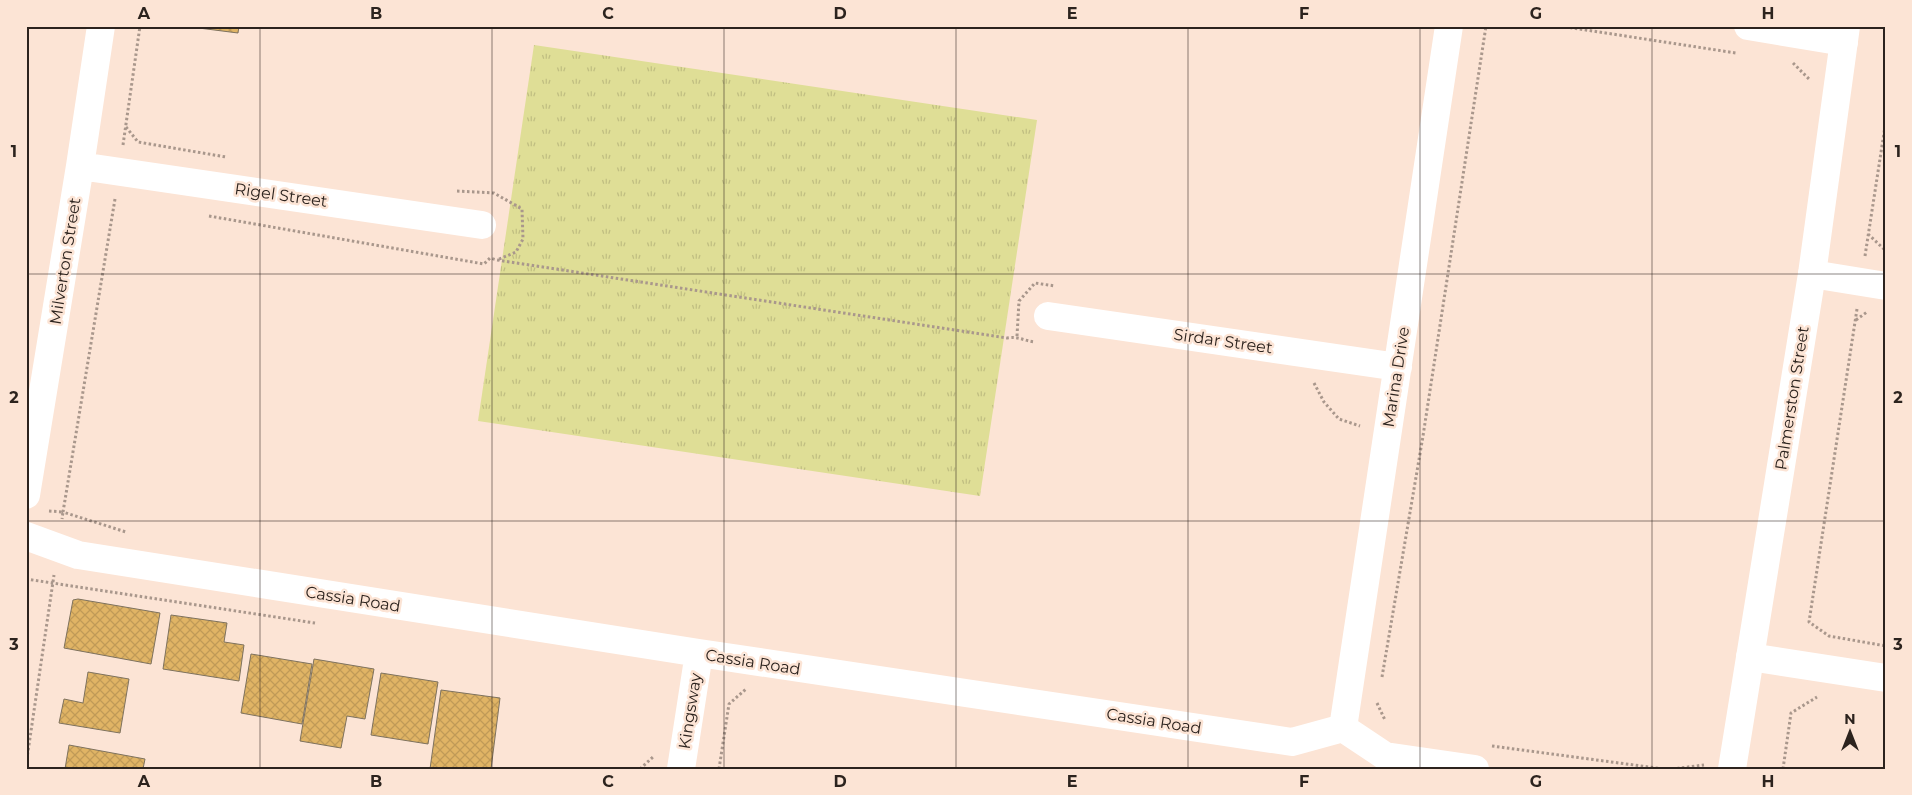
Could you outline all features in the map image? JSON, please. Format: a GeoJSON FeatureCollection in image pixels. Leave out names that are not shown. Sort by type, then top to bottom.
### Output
{"type":"FeatureCollection","features":[{"type":"Feature","properties":{"kind":"street","name":"Milverton Street"},"geometry":{"type":"LineString","coordinates":[[26,495],[101,26]]}},
{"type":"Feature","properties":{"kind":"street","name":"Marina Drive"},"geometry":{"type":"LineString","coordinates":[[1343,728],[1449,26]]}},
{"type":"Feature","properties":{"kind":"street"},"geometry":{"type":"LineString","coordinates":[[1748,26],[1845,34]]}},
{"type":"Feature","properties":{"kind":"street","name":"Palmerston Street"},"geometry":{"type":"LineString","coordinates":[[1719,767],[1750,657],[1812,274],[1845,34]]}},
{"type":"Feature","properties":{"kind":"street","name":"Rigel Street"},"geometry":{"type":"LineString","coordinates":[[80,166],[482,225]]}},
{"type":"Feature","properties":{"kind":"street"},"geometry":{"type":"LineString","coordinates":[[1812,274],[1873,284]]}},
{"type":"Feature","properties":{"kind":"street","name":"Sirdar Street"},"geometry":{"type":"LineString","coordinates":[[1048,316],[1398,367]]}},
{"type":"Feature","properties":{"kind":"street","name":"Cassia Road"},"geometry":{"type":"LineString","coordinates":[[26,536],[88,556],[699,653],[1292,742],[1343,728]]}},
{"type":"Feature","properties":{"kind":"street","name":"Kingsway"},"geometry":{"type":"LineString","coordinates":[[681,769],[699,653]]}},
{"type":"Feature","properties":{"kind":"street"},"geometry":{"type":"LineString","coordinates":[[1750,657],[1886,678]]}},
{"type":"Feature","properties":{"kind":"street"},"geometry":{"type":"LineString","coordinates":[[1343,728],[1386,756],[1475,769]]}},
{"type":"Feature","properties":{"kind":"path"},"geometry":{"type":"LineString","coordinates":[[26,765],[63,512],[115,199],[140,26]]}},
{"type":"Feature","properties":{"kind":"path"},"geometry":{"type":"LineString","coordinates":[[1380,685],[1424,436],[1486,26]]}},
{"type":"Feature","properties":{"kind":"path"},"geometry":{"type":"LineString","coordinates":[[1560,26],[1743,54]]}},
{"type":"Feature","properties":{"kind":"path"},"geometry":{"type":"LineString","coordinates":[[1791,61],[1812,83]]}},
{"type":"Feature","properties":{"kind":"path"},"geometry":{"type":"LineString","coordinates":[[1886,120],[1868,234],[1873,284],[1809,622],[1829,636],[1886,646]]}},
{"type":"Feature","properties":{"kind":"path"},"geometry":{"type":"LineString","coordinates":[[115,199],[125,201]]}},
{"type":"Feature","properties":{"kind":"path"},"geometry":{"type":"LineString","coordinates":[[202,215],[484,264],[490,258],[1007,338],[1017,336],[1029,342],[1038,343]]}},
{"type":"Feature","properties":{"kind":"path"},"geometry":{"type":"LineString","coordinates":[[1868,234],[1886,251]]}},
{"type":"Feature","properties":{"kind":"path"},"geometry":{"type":"LineString","coordinates":[[1313,380],[1324,402],[1339,419],[1363,427]]}},
{"type":"Feature","properties":{"kind":"path"},"geometry":{"type":"LineString","coordinates":[[63,512],[134,534]]}},
{"type":"Feature","properties":{"kind":"path"},"geometry":{"type":"LineString","coordinates":[[719,769],[729,704],[747,689]]}},
{"type":"Feature","properties":{"kind":"path"},"geometry":{"type":"LineString","coordinates":[[1378,695],[1377,704],[1388,727]]}},
{"type":"Feature","properties":{"kind":"path"},"geometry":{"type":"LineString","coordinates":[[1783,769],[1791,713],[1818,696]]}},
{"type":"Feature","properties":{"kind":"path"},"geometry":{"type":"LineString","coordinates":[[1488,745],[1664,769]]}},
{"type":"Feature","properties":{"kind":"path"},"geometry":{"type":"LineString","coordinates":[[1672,769],[1719,767]]}},
{"type":"Feature","properties":{"kind":"green space"},"geometry":{"type":"Polygon","coordinates":[[[534,45],[1037,120],[980,496],[478,421],[534,45]]]}},
{"type":"Feature","properties":{"kind":"building"},"geometry":{"type":"Polygon","coordinates":[[[183,26],[239,26],[238,33],[183,26]]]}},
{"type":"Feature","properties":{"kind":"building"},"geometry":{"type":"Polygon","coordinates":[[[78,599],[160,613],[151,664],[64,648],[73,600],[78,599]]]}},
{"type":"Feature","properties":{"kind":"building"},"geometry":{"type":"Polygon","coordinates":[[[171,615],[227,623],[224,642],[244,645],[239,681],[163,669],[171,615]]]}},
{"type":"Feature","properties":{"kind":"building"},"geometry":{"type":"Polygon","coordinates":[[[251,654],[312,664],[302,724],[241,713],[251,654]]]}},
{"type":"Feature","properties":{"kind":"building"},"geometry":{"type":"Polygon","coordinates":[[[314,659],[374,669],[365,719],[347,716],[341,748],[300,741],[314,659]]]}},
{"type":"Feature","properties":{"kind":"building"},"geometry":{"type":"Polygon","coordinates":[[[88,672],[129,679],[120,733],[59,723],[64,699],[83,703],[88,672]]]}},
{"type":"Feature","properties":{"kind":"building"},"geometry":{"type":"Polygon","coordinates":[[[381,673],[438,682],[428,744],[371,735],[381,673]]]}},
{"type":"Feature","properties":{"kind":"building"},"geometry":{"type":"Polygon","coordinates":[[[441,690],[500,698],[491,769],[430,769],[441,690]]]}},
{"type":"Feature","properties":{"kind":"building"},"geometry":{"type":"Polygon","coordinates":[[[69,745],[145,759],[143,769],[65,769],[69,745]]]}}]}
